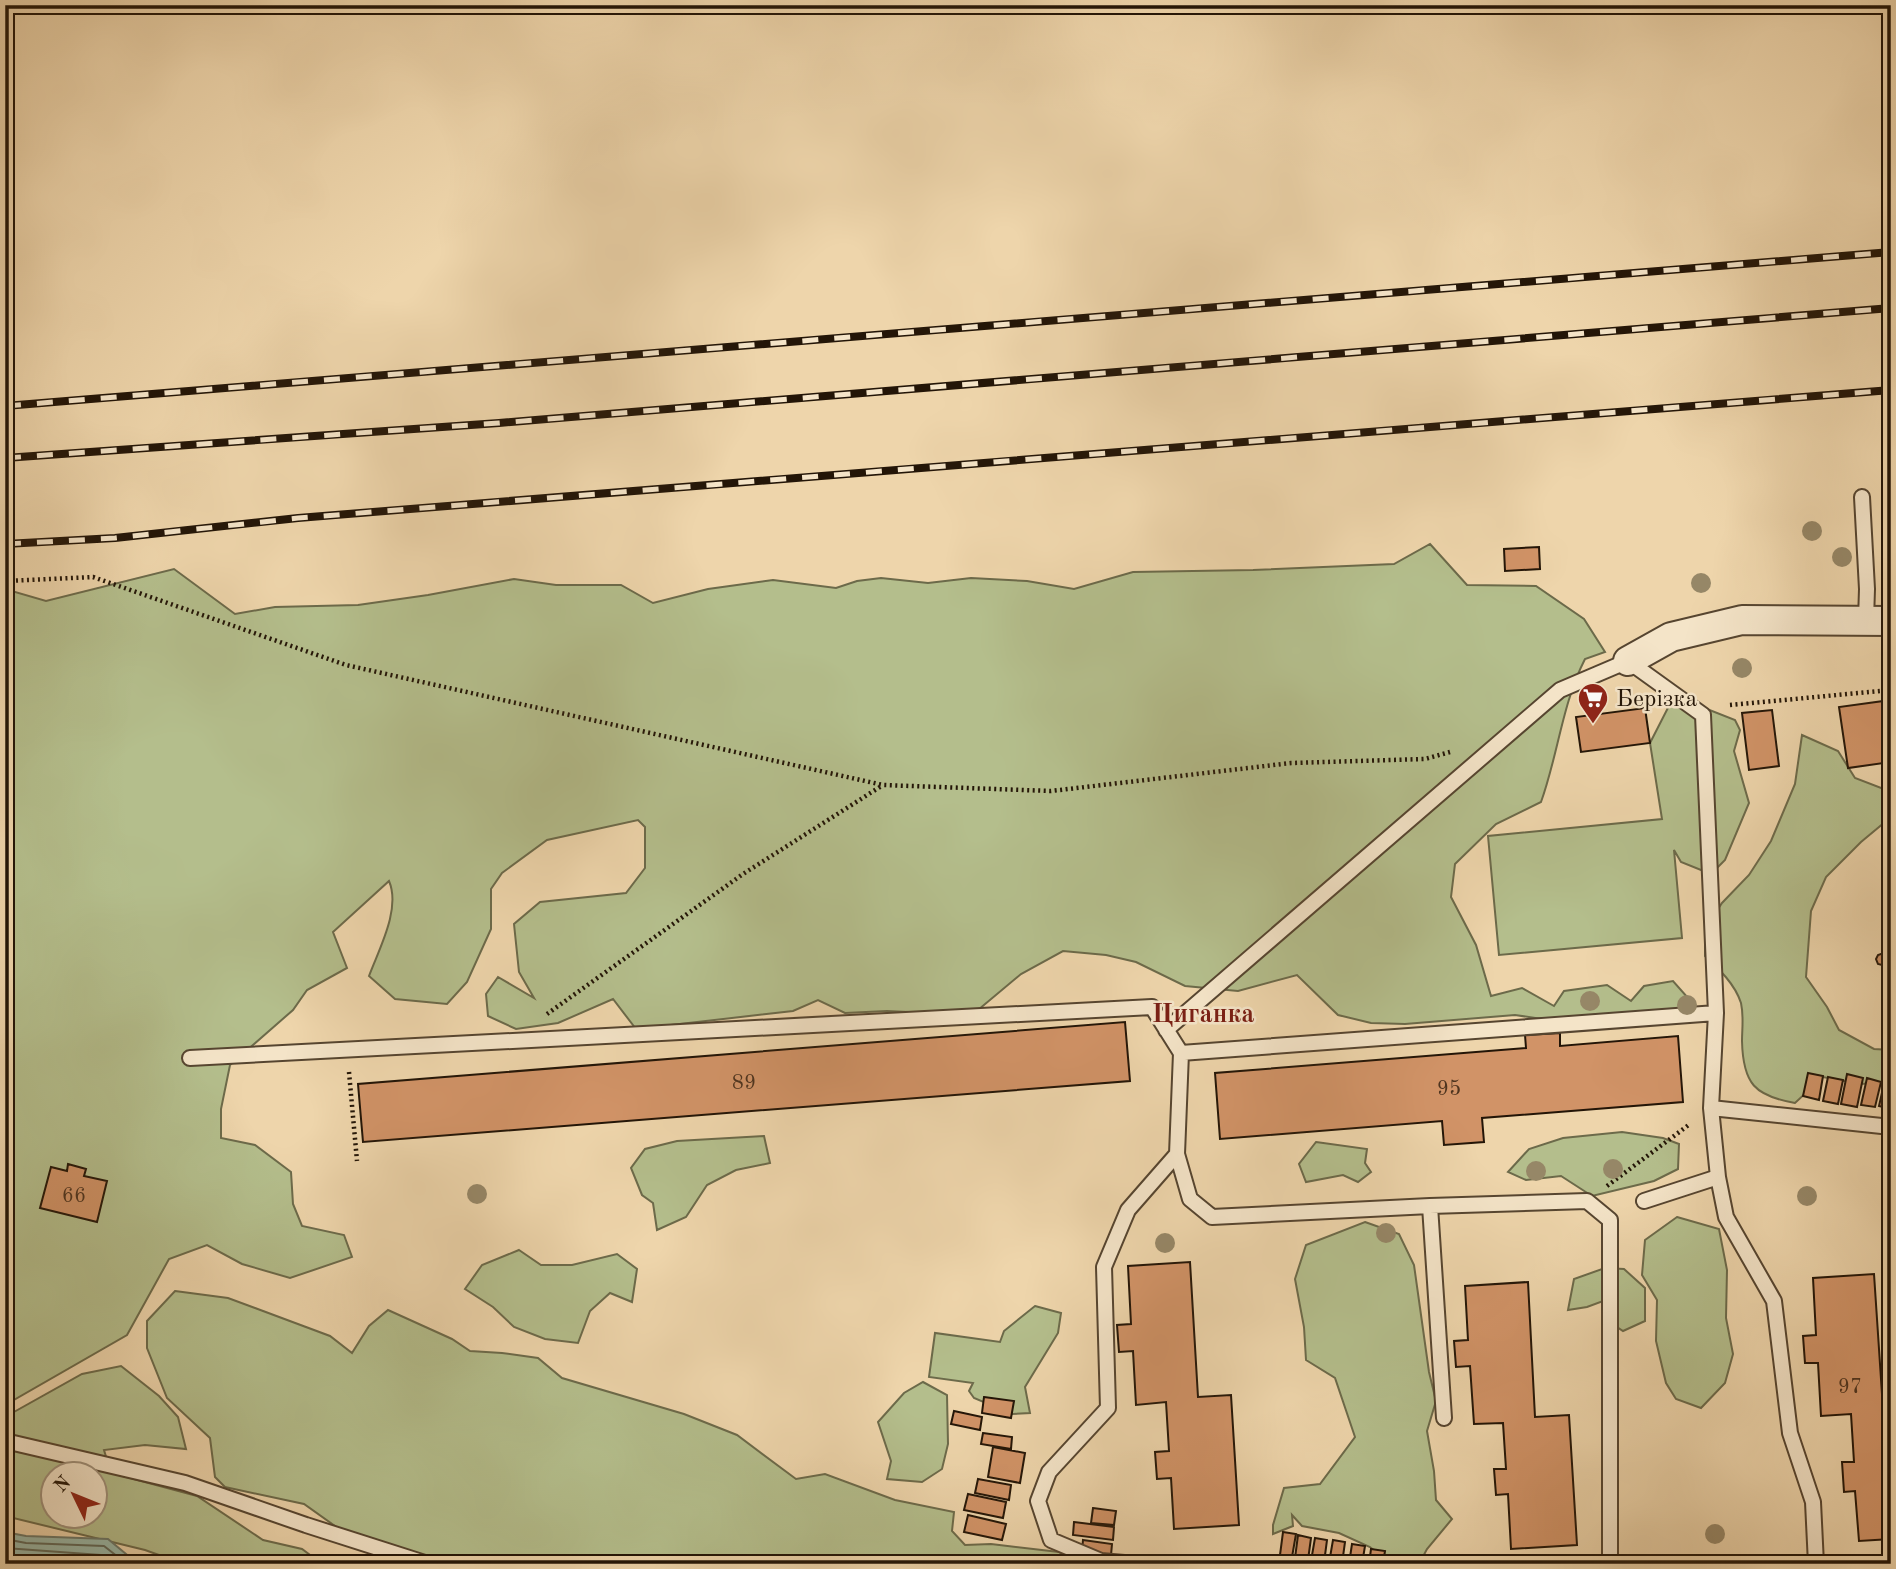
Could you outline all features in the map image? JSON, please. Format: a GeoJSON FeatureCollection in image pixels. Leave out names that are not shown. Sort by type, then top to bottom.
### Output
{"type":"FeatureCollection","features":[{"type":"Feature","properties":{"kind":"street"},"geometry":{"type":"LineString","coordinates":[[1628,662],[1671,637],[1742,620],[1878,620]]}},
{"type":"Feature","properties":{"kind":"lane"},"geometry":{"type":"LineString","coordinates":[[1862,498],[1867,589],[1878,620]]}},
{"type":"Feature","properties":{"kind":"lane"},"geometry":{"type":"LineString","coordinates":[[1166,1030],[1560,690],[1628,662],[1703,715],[1716,1013],[1711,1108],[1718,1177],[1726,1217],[1774,1301],[1790,1433],[1813,1502],[1816,1564]]}},
{"type":"Feature","properties":{"kind":"lane"},"geometry":{"type":"LineString","coordinates":[[190,1058],[1152,1007],[1181,1053],[1177,1154],[1190,1199],[1212,1217],[1587,1201],[1611,1220],[1610,1564]]}},
{"type":"Feature","properties":{"kind":"lane"},"geometry":{"type":"LineString","coordinates":[[1181,1053],[1716,1013]]}},
{"type":"Feature","properties":{"kind":"lane"},"geometry":{"type":"LineString","coordinates":[[1711,1108],[1891,1127]]}},
{"type":"Feature","properties":{"kind":"lane"},"geometry":{"type":"LineString","coordinates":[[1136,1564],[1101,1561],[1051,1541],[1038,1501],[1049,1472],[1108,1408],[1104,1267],[1128,1210],[1177,1154]]}},
{"type":"Feature","properties":{"kind":"lane"},"geometry":{"type":"LineString","coordinates":[[1644,1201],[1718,1177]]}},
{"type":"Feature","properties":{"kind":"lane"},"geometry":{"type":"LineString","coordinates":[[1430,1206],[1444,1418]]}},
{"type":"Feature","properties":{"kind":"lane"},"geometry":{"type":"LineString","coordinates":[[5,1441],[185,1483],[428,1564]]}},
{"type":"Feature","properties":{"kind":"path"},"geometry":{"type":"LineString","coordinates":[[5,581],[93,577],[346,665],[883,785],[1051,791],[1291,763],[1425,759],[1461,749]]}},
{"type":"Feature","properties":{"kind":"path"},"geometry":{"type":"LineString","coordinates":[[1730,705],[1891,690]]}},
{"type":"Feature","properties":{"kind":"path"},"geometry":{"type":"LineString","coordinates":[[509,1042],[743,874],[883,785]]}},
{"type":"Feature","properties":{"kind":"path"},"geometry":{"type":"LineString","coordinates":[[347,1051],[357,1161]]}},
{"type":"Feature","properties":{"kind":"path"},"geometry":{"type":"LineString","coordinates":[[1587,1201],[1711,1108]]}},
{"type":"Feature","properties":{"kind":"green space"},"geometry":{"type":"Polygon","coordinates":[[[1430,544],[1467,585],[1536,586],[1584,619],[1605,652],[1585,659],[1577,676],[1541,802],[1496,824],[1455,864],[1451,897],[1476,945],[1491,996],[1522,988],[1554,1006],[1564,991],[1607,985],[1631,1001],[1644,986],[1673,981],[1696,1007],[1686,1012],[1542,1019],[1515,1015],[1405,1024],[1371,1023],[1338,1015],[1297,975],[1238,991],[1185,986],[1136,962],[1106,955],[1063,951],[1021,974],[972,1015],[887,1011],[845,1013],[818,1000],[793,1011],[636,1029],[613,999],[558,1023],[516,1029],[488,1016],[486,994],[498,977],[534,998],[519,972],[514,924],[540,902],[626,893],[645,868],[645,827],[638,820],[547,840],[502,873],[491,889],[491,929],[467,982],[447,1004],[395,999],[369,976],[391,916],[392,892],[389,881],[333,932],[347,968],[307,990],[293,1010],[230,1065],[221,1109],[221,1138],[255,1145],[291,1172],[293,1204],[302,1226],[344,1235],[352,1257],[290,1278],[242,1264],[207,1245],[169,1259],[127,1335],[5,1405],[5,589],[46,601],[174,569],[235,614],[275,607],[358,605],[514,579],[556,585],[621,585],[653,603],[708,589],[773,580],[836,588],[857,581],[881,578],[928,583],[971,578],[1027,581],[1074,589],[1133,572],[1394,564],[1430,544]]]}},
{"type":"Feature","properties":{"kind":"green space"},"geometry":{"type":"Polygon","coordinates":[[[1674,696],[1735,720],[1740,730],[1734,751],[1749,803],[1725,860],[1711,874],[1681,862],[1674,850],[1682,938],[1499,955],[1488,836],[1662,819],[1650,743],[1674,696]]]}},
{"type":"Feature","properties":{"kind":"green space"},"geometry":{"type":"Polygon","coordinates":[[[1802,735],[1838,751],[1855,778],[1889,791],[1891,817],[1826,877],[1811,911],[1806,977],[1839,1030],[1874,1049],[1891,1050],[1891,1082],[1860,1084],[1823,1077],[1795,1103],[1761,1092],[1749,1078],[1743,1056],[1741,1003],[1731,983],[1705,956],[1705,929],[1722,903],[1749,875],[1771,841],[1795,784],[1802,735]]]}},
{"type":"Feature","properties":{"kind":"green space"},"geometry":{"type":"Polygon","coordinates":[[[1622,1132],[1663,1138],[1679,1144],[1678,1169],[1654,1181],[1592,1196],[1561,1176],[1526,1180],[1508,1172],[1529,1149],[1563,1138],[1622,1132]]]}},
{"type":"Feature","properties":{"kind":"green space"},"geometry":{"type":"Polygon","coordinates":[[[764,1136],[770,1163],[736,1170],[707,1185],[686,1217],[657,1230],[653,1203],[642,1195],[631,1168],[645,1149],[677,1141],[764,1136]]]}},
{"type":"Feature","properties":{"kind":"green space"},"geometry":{"type":"Polygon","coordinates":[[[1316,1142],[1367,1149],[1365,1163],[1371,1172],[1358,1182],[1343,1175],[1306,1182],[1299,1164],[1316,1142]]]}},
{"type":"Feature","properties":{"kind":"green space"},"geometry":{"type":"Polygon","coordinates":[[[1677,1217],[1719,1229],[1727,1270],[1726,1318],[1733,1354],[1725,1383],[1701,1408],[1676,1399],[1666,1383],[1656,1341],[1657,1300],[1642,1275],[1645,1240],[1677,1217]]]}},
{"type":"Feature","properties":{"kind":"green space"},"geometry":{"type":"Polygon","coordinates":[[[1365,1222],[1399,1234],[1414,1265],[1429,1372],[1436,1401],[1427,1431],[1436,1500],[1452,1519],[1427,1549],[1419,1564],[1391,1564],[1370,1547],[1339,1533],[1302,1526],[1292,1515],[1293,1526],[1273,1534],[1284,1488],[1320,1484],[1355,1437],[1335,1378],[1306,1360],[1304,1327],[1295,1279],[1306,1245],[1365,1222]]]}},
{"type":"Feature","properties":{"kind":"green space"},"geometry":{"type":"Polygon","coordinates":[[[519,1250],[541,1265],[572,1265],[617,1254],[637,1269],[632,1302],[610,1293],[590,1311],[578,1343],[545,1339],[514,1327],[493,1307],[465,1289],[482,1265],[519,1250]]]}},
{"type":"Feature","properties":{"kind":"green space"},"geometry":{"type":"Polygon","coordinates":[[[1605,1268],[1624,1269],[1645,1288],[1645,1321],[1623,1331],[1611,1323],[1603,1301],[1568,1310],[1574,1279],[1605,1268]]]}},
{"type":"Feature","properties":{"kind":"green space"},"geometry":{"type":"Polygon","coordinates":[[[175,1291],[228,1298],[330,1336],[352,1353],[369,1326],[388,1310],[452,1339],[470,1351],[538,1358],[562,1378],[684,1414],[737,1435],[796,1479],[825,1474],[895,1500],[954,1512],[952,1531],[965,1545],[991,1544],[1059,1552],[1082,1564],[445,1564],[342,1531],[304,1504],[225,1487],[215,1477],[210,1438],[167,1398],[147,1348],[147,1321],[175,1291]]]}},
{"type":"Feature","properties":{"kind":"green space"},"geometry":{"type":"Polygon","coordinates":[[[1035,1306],[1061,1313],[1058,1333],[1025,1387],[1030,1413],[1012,1414],[974,1398],[969,1391],[973,1383],[929,1377],[935,1333],[1000,1342],[1004,1331],[1035,1306]]]}},
{"type":"Feature","properties":{"kind":"green space"},"geometry":{"type":"Polygon","coordinates":[[[121,1366],[159,1396],[178,1417],[186,1449],[145,1445],[104,1450],[107,1460],[38,1460],[38,1524],[5,1516],[5,1417],[82,1374],[121,1366]]]}},
{"type":"Feature","properties":{"kind":"green space"},"geometry":{"type":"Polygon","coordinates":[[[923,1382],[947,1395],[948,1444],[942,1469],[922,1482],[887,1479],[891,1461],[878,1422],[904,1393],[923,1382]]]}},
{"type":"Feature","properties":{"kind":"green space"},"geometry":{"type":"Polygon","coordinates":[[[108,1463],[111,1473],[197,1496],[263,1540],[302,1549],[322,1564],[184,1564],[145,1550],[63,1530],[108,1530],[108,1463]]]}},
{"type":"Feature","properties":{"kind":"water"},"geometry":{"type":"Polygon","coordinates":[[[5,1532],[26,1536],[108,1539],[138,1564],[5,1564],[5,1532]]]}},
{"type":"Feature","properties":{"kind":"building"},"geometry":{"type":"Polygon","coordinates":[[[1539,547],[1540,569],[1505,571],[1504,549],[1539,547]]]}},
{"type":"Feature","properties":{"kind":"building"},"geometry":{"type":"Polygon","coordinates":[[[1891,700],[1891,762],[1848,768],[1839,707],[1891,700]]]}},
{"type":"Feature","properties":{"kind":"building"},"geometry":{"type":"Polygon","coordinates":[[[1645,708],[1650,743],[1581,752],[1576,717],[1645,708]]]}},
{"type":"Feature","properties":{"kind":"building"},"geometry":{"type":"Polygon","coordinates":[[[1772,710],[1779,766],[1749,770],[1742,713],[1772,710]]]}},
{"type":"Feature","properties":{"kind":"building"},"geometry":{"type":"Polygon","coordinates":[[[1891,918],[1891,961],[1882,965],[1878,964],[1876,959],[1884,953],[1891,918]]]}},
{"type":"Feature","properties":{"kind":"building"},"geometry":{"type":"Polygon","coordinates":[[[1125,1022],[1130,1081],[363,1142],[358,1084],[1125,1022]]]}},
{"type":"Feature","properties":{"kind":"building"},"geometry":{"type":"Polygon","coordinates":[[[1560,1033],[1560,1046],[1678,1036],[1683,1102],[1482,1118],[1484,1142],[1444,1145],[1442,1121],[1220,1139],[1215,1073],[1526,1048],[1525,1035],[1560,1033]]]}},
{"type":"Feature","properties":{"kind":"building"},"geometry":{"type":"Polygon","coordinates":[[[1808,1073],[1823,1076],[1819,1100],[1803,1096],[1808,1073]]]}},
{"type":"Feature","properties":{"kind":"building"},"geometry":{"type":"Polygon","coordinates":[[[1847,1074],[1863,1078],[1857,1107],[1841,1104],[1847,1074]]]}},
{"type":"Feature","properties":{"kind":"building"},"geometry":{"type":"Polygon","coordinates":[[[1886,1075],[1891,1076],[1891,1109],[1879,1106],[1886,1075]]]}},
{"type":"Feature","properties":{"kind":"building"},"geometry":{"type":"Polygon","coordinates":[[[1828,1077],[1843,1080],[1838,1104],[1823,1101],[1828,1077]]]}},
{"type":"Feature","properties":{"kind":"building"},"geometry":{"type":"Polygon","coordinates":[[[1867,1078],[1881,1082],[1875,1107],[1861,1105],[1867,1078]]]}},
{"type":"Feature","properties":{"kind":"building"},"geometry":{"type":"Polygon","coordinates":[[[68,1164],[86,1169],[84,1176],[107,1181],[97,1222],[40,1208],[51,1167],[67,1171],[68,1164]]]}},
{"type":"Feature","properties":{"kind":"building"},"geometry":{"type":"Polygon","coordinates":[[[1190,1262],[1198,1397],[1231,1395],[1239,1525],[1174,1529],[1171,1478],[1157,1479],[1155,1452],[1169,1451],[1166,1402],[1136,1405],[1133,1351],[1119,1352],[1117,1325],[1131,1324],[1128,1266],[1190,1262]]]}},
{"type":"Feature","properties":{"kind":"building"},"geometry":{"type":"Polygon","coordinates":[[[1874,1274],[1883,1409],[1891,1409],[1891,1539],[1859,1541],[1855,1491],[1844,1492],[1842,1462],[1854,1462],[1851,1414],[1821,1416],[1818,1363],[1805,1363],[1803,1336],[1816,1335],[1813,1278],[1874,1274]]]}},
{"type":"Feature","properties":{"kind":"building"},"geometry":{"type":"Polygon","coordinates":[[[1528,1282],[1535,1417],[1569,1415],[1577,1545],[1511,1549],[1508,1494],[1496,1495],[1494,1469],[1506,1469],[1503,1423],[1474,1424],[1470,1366],[1456,1367],[1454,1341],[1468,1340],[1465,1286],[1528,1282]]]}},
{"type":"Feature","properties":{"kind":"building"},"geometry":{"type":"Polygon","coordinates":[[[984,1397],[1014,1401],[1011,1418],[982,1413],[984,1397]]]}},
{"type":"Feature","properties":{"kind":"building"},"geometry":{"type":"Polygon","coordinates":[[[954,1411],[982,1417],[980,1430],[951,1424],[954,1411]]]}},
{"type":"Feature","properties":{"kind":"building"},"geometry":{"type":"Polygon","coordinates":[[[983,1433],[1012,1437],[1011,1449],[981,1444],[983,1433]]]}},
{"type":"Feature","properties":{"kind":"building"},"geometry":{"type":"Polygon","coordinates":[[[993,1447],[1025,1453],[1020,1483],[988,1477],[993,1447]]]}},
{"type":"Feature","properties":{"kind":"building"},"geometry":{"type":"Polygon","coordinates":[[[978,1479],[1011,1485],[1009,1500],[975,1493],[978,1479]]]}},
{"type":"Feature","properties":{"kind":"building"},"geometry":{"type":"Polygon","coordinates":[[[968,1494],[1006,1502],[1003,1518],[964,1510],[968,1494]]]}},
{"type":"Feature","properties":{"kind":"building"},"geometry":{"type":"Polygon","coordinates":[[[1093,1508],[1116,1511],[1114,1525],[1091,1523],[1093,1508]]]}},
{"type":"Feature","properties":{"kind":"building"},"geometry":{"type":"Polygon","coordinates":[[[968,1515],[1006,1524],[1002,1540],[964,1532],[968,1515]]]}},
{"type":"Feature","properties":{"kind":"building"},"geometry":{"type":"Polygon","coordinates":[[[1074,1522],[1114,1527],[1113,1540],[1073,1535],[1074,1522]]]}},
{"type":"Feature","properties":{"kind":"building"},"geometry":{"type":"Polygon","coordinates":[[[1283,1532],[1296,1534],[1292,1557],[1280,1555],[1283,1532]]]}},
{"type":"Feature","properties":{"kind":"building"},"geometry":{"type":"Polygon","coordinates":[[[1298,1535],[1311,1538],[1308,1560],[1295,1558],[1298,1535]]]}},
{"type":"Feature","properties":{"kind":"building"},"geometry":{"type":"Polygon","coordinates":[[[1315,1538],[1327,1540],[1324,1563],[1311,1561],[1315,1538]]]}},
{"type":"Feature","properties":{"kind":"building"},"geometry":{"type":"Polygon","coordinates":[[[1083,1540],[1112,1544],[1111,1555],[1082,1551],[1083,1540]]]}},
{"type":"Feature","properties":{"kind":"building"},"geometry":{"type":"Polygon","coordinates":[[[1333,1540],[1345,1542],[1342,1564],[1329,1563],[1333,1540]]]}},
{"type":"Feature","properties":{"kind":"building"},"geometry":{"type":"Polygon","coordinates":[[[1352,1544],[1365,1546],[1362,1564],[1349,1564],[1352,1544]]]}},
{"type":"Feature","properties":{"kind":"building"},"geometry":{"type":"Polygon","coordinates":[[[1371,1549],[1385,1551],[1383,1564],[1369,1564],[1371,1549]]]}},
{"type":"Feature","properties":{"kind":"railway"},"geometry":{"type":"LineString","coordinates":[[5,406],[1891,252]]}},
{"type":"Feature","properties":{"kind":"railway"},"geometry":{"type":"LineString","coordinates":[[5,458],[499,423],[1891,308]]}},
{"type":"Feature","properties":{"kind":"railway"},"geometry":{"type":"LineString","coordinates":[[5,544],[115,538],[298,518],[1891,390]]}},
{"type":"Feature","properties":{"kind":"place","name":"Берізка"},"geometry":{"type":"Point","coordinates":[1593,725]}},
{"type":"Feature","properties":{"kind":"district","name":"Циганка"},"geometry":{"type":"Point","coordinates":[1203,1013]}}]}
